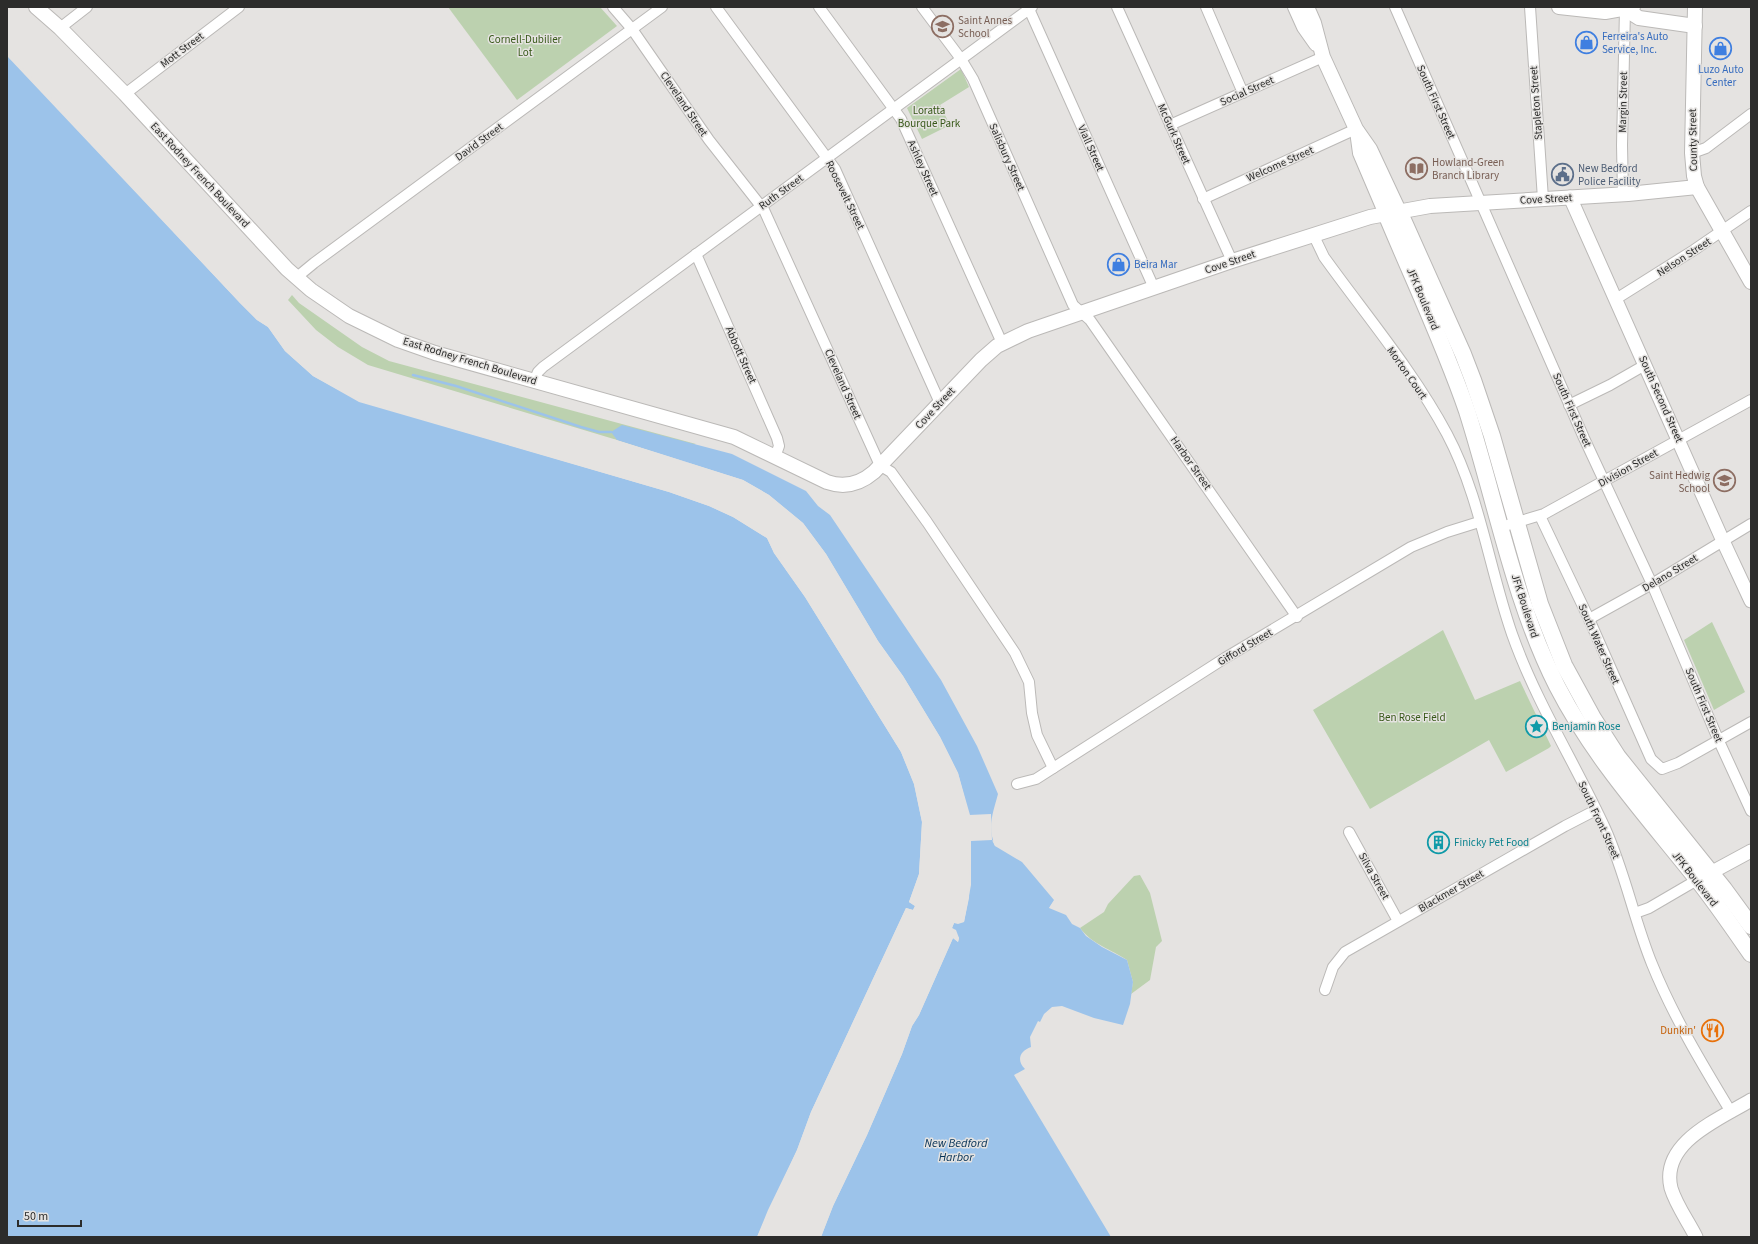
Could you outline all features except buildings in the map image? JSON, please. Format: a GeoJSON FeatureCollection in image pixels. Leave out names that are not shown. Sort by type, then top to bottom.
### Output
{"type":"FeatureCollection","features":[{"type":"Feature","properties":{"kind":"main road","name":"East Rodney French Boulevard"},"geometry":{"type":"LineString","coordinates":[[36,7],[60,28],[125,94],[280,262],[297,278],[339,310],[386,335],[430,351],[734,437],[827,482]]}},
{"type":"Feature","properties":{"kind":"main road"},"geometry":{"type":"LineString","coordinates":[[1295,7],[1304,27],[1321,53],[1356,129],[1360,153],[1392,212]]}},
{"type":"Feature","properties":{"kind":"main road"},"geometry":{"type":"LineString","coordinates":[[1307,7],[1314,23],[1321,53]]}},
{"type":"Feature","properties":{"kind":"main road"},"geometry":{"type":"LineString","coordinates":[[1559,7],[1599,12],[1629,8],[1638,18],[1695,26]]}},
{"type":"Feature","properties":{"kind":"main road","name":"County Street"},"geometry":{"type":"LineString","coordinates":[[1695,7],[1692,153],[1694,176],[1697,187],[1751,282]]}},
{"type":"Feature","properties":{"kind":"main road","name":"Cove Street"},"geometry":{"type":"LineString","coordinates":[[827,482],[842,485],[853,484],[867,477],[881,466],[981,360],[1002,342],[1081,312],[1313,234],[1392,212],[1480,203],[1623,194],[1697,187]]}},
{"type":"Feature","properties":{"kind":"main road","name":"JFK Boulevard"},"geometry":{"type":"LineString","coordinates":[[1392,212],[1464,354],[1484,410],[1545,620],[1558,652],[1601,732],[1704,877],[1751,954]]}},
{"type":"Feature","properties":{"kind":"main road","name":"JFK Boulevard"},"geometry":{"type":"LineString","coordinates":[[1392,212],[1457,382],[1531,625],[1551,674],[1566,703],[1591,744],[1617,782],[1751,926]]}},
{"type":"Feature","properties":{"kind":"street"},"geometry":{"type":"LineString","coordinates":[[60,28],[87,7]]}},
{"type":"Feature","properties":{"kind":"street","name":"Mott Street"},"geometry":{"type":"LineString","coordinates":[[125,94],[239,7]]}},
{"type":"Feature","properties":{"kind":"street","name":"Cleveland Street"},"geometry":{"type":"LineString","coordinates":[[614,7],[632,28],[709,140],[762,206],[881,466],[891,472],[905,491],[1015,652],[1029,682],[1032,713],[1037,735],[1053,768]]}},
{"type":"Feature","properties":{"kind":"street","name":"David Street"},"geometry":{"type":"LineString","coordinates":[[297,278],[314,263],[662,7]]}},
{"type":"Feature","properties":{"kind":"street","name":"Roosevelt Street"},"geometry":{"type":"LineString","coordinates":[[716,7],[837,173],[940,403]]}},
{"type":"Feature","properties":{"kind":"street","name":"Ashley Street"},"geometry":{"type":"LineString","coordinates":[[819,7],[903,123],[1002,342]]}},
{"type":"Feature","properties":{"kind":"street","name":"Salisbury Street"},"geometry":{"type":"LineString","coordinates":[[922,7],[961,59],[972,79],[1073,305],[1081,312]]}},
{"type":"Feature","properties":{"kind":"street","name":"McGurk Street"},"geometry":{"type":"LineString","coordinates":[[1118,7],[1232,261]]}},
{"type":"Feature","properties":{"kind":"street"},"geometry":{"type":"LineString","coordinates":[[1206,7],[1243,92]]}},
{"type":"Feature","properties":{"kind":"street","name":"South First Street"},"geometry":{"type":"LineString","coordinates":[[1395,7],[1569,405],[1652,584],[1718,739],[1751,811]]}},
{"type":"Feature","properties":{"kind":"street","name":"Stapleton Street"},"geometry":{"type":"LineString","coordinates":[[1530,7],[1543,199]]}},
{"type":"Feature","properties":{"kind":"street","name":"Ruth Street"},"geometry":{"type":"LineString","coordinates":[[534,381],[543,367],[1030,8]]}},
{"type":"Feature","properties":{"kind":"street","name":"Viall Street"},"geometry":{"type":"LineString","coordinates":[[1030,8],[1154,288]]}},
{"type":"Feature","properties":{"kind":"street","name":"Margin Street"},"geometry":{"type":"LineString","coordinates":[[1623,194],[1622,145],[1629,8]]}},
{"type":"Feature","properties":{"kind":"street","name":"Social Street"},"geometry":{"type":"LineString","coordinates":[[1170,125],[1243,92],[1321,53]]}},
{"type":"Feature","properties":{"kind":"street"},"geometry":{"type":"LineString","coordinates":[[1692,153],[1706,148],[1751,114]]}},
{"type":"Feature","properties":{"kind":"street","name":"Welcome Street"},"geometry":{"type":"LineString","coordinates":[[1203,198],[1356,129]]}},
{"type":"Feature","properties":{"kind":"street","name":"South Second Street"},"geometry":{"type":"LineString","coordinates":[[1570,197],[1751,601]]}},
{"type":"Feature","properties":{"kind":"street","name":"Nelson Street"},"geometry":{"type":"LineString","coordinates":[[1616,299],[1722,232],[1751,211]]}},
{"type":"Feature","properties":{"kind":"street","name":"Morton Court"},"geometry":{"type":"LineString","coordinates":[[1313,234],[1324,257],[1411,377],[1441,424],[1462,468],[1479,522]]}},
{"type":"Feature","properties":{"kind":"street","name":"Abbott Street"},"geometry":{"type":"LineString","coordinates":[[696,254],[777,438],[779,446],[776,457]]}},
{"type":"Feature","properties":{"kind":"street","name":"Harbor Street"},"geometry":{"type":"LineString","coordinates":[[1081,312],[1090,320],[1297,616]]}},
{"type":"Feature","properties":{"kind":"street"},"geometry":{"type":"LineString","coordinates":[[1569,405],[1605,388],[1645,365]]}},
{"type":"Feature","properties":{"kind":"street","name":"Division Street"},"geometry":{"type":"LineString","coordinates":[[1501,527],[1540,516],[1751,400]]}},
{"type":"Feature","properties":{"kind":"street","name":"South Water Street"},"geometry":{"type":"LineString","coordinates":[[1540,516],[1589,619],[1651,759],[1662,769],[1678,763],[1718,739]]}},
{"type":"Feature","properties":{"kind":"street","name":"Gifford Street"},"geometry":{"type":"LineString","coordinates":[[1017,784],[1036,779],[1219,662],[1410,547],[1447,532],[1479,522]]}},
{"type":"Feature","properties":{"kind":"street","name":"South Front Street"},"geometry":{"type":"LineString","coordinates":[[1479,522],[1502,605],[1524,665],[1545,713],[1596,810],[1614,852],[1651,962],[1667,998],[1693,1048],[1731,1112]]}},
{"type":"Feature","properties":{"kind":"street","name":"Delano Street"},"geometry":{"type":"LineString","coordinates":[[1589,619],[1652,584],[1751,524]]}},
{"type":"Feature","properties":{"kind":"street"},"geometry":{"type":"LineString","coordinates":[[1718,739],[1751,722]]}},
{"type":"Feature","properties":{"kind":"street","name":"Blackmer Street"},"geometry":{"type":"LineString","coordinates":[[1326,990],[1333,967],[1345,952],[1565,826],[1596,810]]}},
{"type":"Feature","properties":{"kind":"street","name":"Silva Street"},"geometry":{"type":"LineString","coordinates":[[1349,832],[1398,921]]}},
{"type":"Feature","properties":{"kind":"street"},"geometry":{"type":"LineString","coordinates":[[1635,913],[1649,908],[1751,852]]}},
{"type":"Feature","properties":{"kind":"street"},"geometry":{"type":"LineString","coordinates":[[1696,1237],[1676,1200],[1671,1187],[1671,1168],[1675,1156],[1681,1146],[1690,1137],[1751,1100]]}},
{"type":"Feature","properties":{"kind":"green space","name":"Cornell-Dubilier Lot"},"geometry":{"type":"Polygon","coordinates":[[[448,7],[600,7],[617,26],[517,100],[448,7]]]}},
{"type":"Feature","properties":{"kind":"green space","name":"Loratta Bourque Park"},"geometry":{"type":"Polygon","coordinates":[[[961,69],[969,87],[940,105],[950,125],[922,139],[907,108],[961,69]]]}},
{"type":"Feature","properties":{"kind":"green space"},"geometry":{"type":"Polygon","coordinates":[[[292,295],[299,303],[362,347],[389,361],[696,444],[657,452],[368,365],[338,347],[316,330],[288,300],[292,295]]]}},
{"type":"Feature","properties":{"kind":"green space"},"geometry":{"type":"Polygon","coordinates":[[[1712,622],[1745,692],[1714,710],[1684,640],[1712,622]]]}},
{"type":"Feature","properties":{"kind":"green space","name":"Ben Rose Field"},"geometry":{"type":"Polygon","coordinates":[[[1443,630],[1475,700],[1520,681],[1551,746],[1506,772],[1489,740],[1370,809],[1313,710],[1443,630]]]}},
{"type":"Feature","properties":{"kind":"green space"},"geometry":{"type":"Polygon","coordinates":[[[1140,875],[1150,893],[1162,941],[1156,947],[1150,980],[1131,994],[1133,982],[1127,960],[1096,943],[1080,928],[1104,912],[1108,904],[1134,876],[1140,875]]]}},
{"type":"Feature","properties":{"kind":"water"},"geometry":{"type":"Polygon","coordinates":[[[7,56],[240,303],[257,320],[268,327],[285,351],[313,376],[359,402],[669,492],[709,506],[733,517],[767,538],[774,553],[805,597],[901,752],[914,784],[922,822],[919,874],[909,902],[915,906],[913,910],[906,908],[811,1112],[797,1150],[757,1237],[7,1237],[7,56]]]}},
{"type":"Feature","properties":{"kind":"water","name":"New Bedford Harbor"},"geometry":{"type":"Polygon","coordinates":[[[622,425],[732,454],[806,491],[818,506],[830,515],[941,680],[977,746],[998,794],[991,826],[995,846],[1008,848],[1058,895],[1049,908],[1066,915],[1072,924],[1080,928],[1086,936],[1102,947],[1127,960],[1133,982],[1130,1004],[1123,1025],[1094,1018],[1062,1006],[1052,1007],[1044,1014],[1040,1022],[1038,1021],[1030,1037],[1031,1047],[1024,1051],[1020,1056],[1022,1066],[1025,1069],[1014,1075],[1111,1237],[821,1237],[833,1206],[867,1135],[902,1054],[912,1026],[919,1015],[953,938],[958,942],[959,938],[952,928],[954,923],[964,922],[971,885],[970,815],[958,773],[940,737],[903,676],[878,641],[826,554],[803,523],[769,495],[743,480],[617,440],[611,432],[622,425]]]}},
{"type":"Feature","properties":{"kind":"pier"},"geometry":{"type":"Polygon","coordinates":[[[7,54],[28,73],[241,302],[269,325],[287,349],[314,374],[360,400],[670,490],[734,515],[769,537],[776,552],[807,596],[903,751],[916,783],[924,822],[921,874],[912,901],[917,905],[915,911],[907,911],[893,938],[852,1031],[813,1113],[799,1150],[759,1237],[757,1237],[768,1210],[797,1150],[811,1112],[906,908],[913,910],[915,906],[909,902],[919,874],[922,822],[914,784],[901,752],[805,597],[774,553],[767,538],[733,517],[709,506],[669,492],[359,401],[313,376],[285,351],[268,327],[257,320],[240,303],[7,54]]]}},
{"type":"Feature","properties":{"kind":"pier"},"geometry":{"type":"Polygon","coordinates":[[[613,439],[743,480],[769,495],[803,523],[826,554],[878,641],[903,676],[940,737],[958,773],[969,815],[991,814],[992,840],[971,841],[969,898],[964,922],[958,924],[954,923],[952,928],[956,930],[959,938],[958,942],[953,938],[919,1015],[912,1026],[902,1054],[867,1135],[833,1206],[821,1237],[819,1237],[831,1206],[866,1134],[900,1054],[910,1026],[917,1014],[952,937],[954,936],[957,938],[950,928],[953,921],[962,921],[967,898],[969,885],[967,844],[970,836],[970,816],[968,817],[964,806],[952,763],[939,738],[901,677],[876,642],[825,555],[801,524],[768,496],[742,482],[685,462],[621,444],[613,439]]]}},
{"type":"Feature","properties":{"kind":"pier"},"geometry":{"type":"Polygon","coordinates":[[[992,840],[996,843],[1008,846],[1031,860],[1057,886],[1060,894],[1051,907],[1049,908],[1054,900],[1022,862],[995,846],[992,840]]]}},
{"type":"Feature","properties":{"kind":"waterway"},"geometry":{"type":"LineString","coordinates":[[413,375],[456,386],[581,427],[599,432],[611,432]]}},
{"type":"Feature","properties":{"kind":"place","name":"Saint Annes School"},"geometry":{"type":"Point","coordinates":[943,26]}},
{"type":"Feature","properties":{"kind":"place","name":"Ferreira's Auto Service, Inc."},"geometry":{"type":"Point","coordinates":[1586,42]}},
{"type":"Feature","properties":{"kind":"place","name":"Luzo Auto Center"},"geometry":{"type":"Point","coordinates":[1721,49]}},
{"type":"Feature","properties":{"kind":"place","name":"Howland-Green Branch Library"},"geometry":{"type":"Point","coordinates":[1417,168]}},
{"type":"Feature","properties":{"kind":"place","name":"New Bedford Police Facility"},"geometry":{"type":"Point","coordinates":[1563,174]}},
{"type":"Feature","properties":{"kind":"place","name":"Beira Mar"},"geometry":{"type":"Point","coordinates":[1118,264]}},
{"type":"Feature","properties":{"kind":"place","name":"Saint Hedwig School"},"geometry":{"type":"Point","coordinates":[1725,481]}},
{"type":"Feature","properties":{"kind":"place","name":"Benjamin Rose"},"geometry":{"type":"Point","coordinates":[1537,726]}},
{"type":"Feature","properties":{"kind":"place","name":"Finicky Pet Food"},"geometry":{"type":"Point","coordinates":[1439,842]}},
{"type":"Feature","properties":{"kind":"place","name":"Dunkin'"},"geometry":{"type":"Point","coordinates":[1712,1030]}}]}
